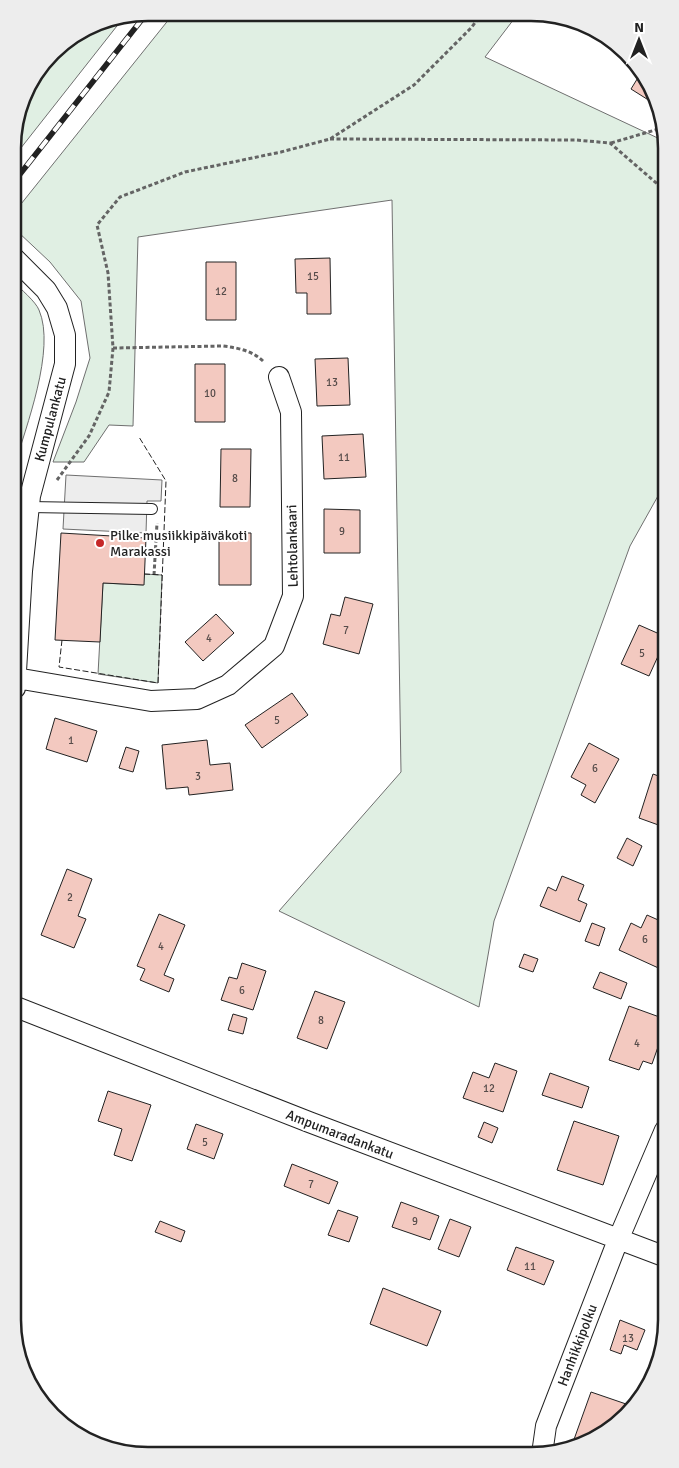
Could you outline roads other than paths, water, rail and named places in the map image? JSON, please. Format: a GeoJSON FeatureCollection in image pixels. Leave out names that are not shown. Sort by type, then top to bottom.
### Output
{"type":"FeatureCollection","features":[{"type":"Feature","properties":{"kind":"street","name":"Kumpulankatu"},"geometry":{"type":"LineString","coordinates":[[22,266],[46,290],[57,308],[65,335],[65,364],[30,501],[22,577]]}},
{"type":"Feature","properties":{"kind":"street","name":"Lehtolankaari"},"geometry":{"type":"LineString","coordinates":[[22,684],[151,702],[197,699],[228,685],[274,646],[293,596],[291,412],[279,377]]}},
{"type":"Feature","properties":{"kind":"street","name":"Ampumaradankatu"},"geometry":{"type":"LineString","coordinates":[[21,1009],[309,1122],[657,1254]]}},
{"type":"Feature","properties":{"kind":"street","name":"Hanhikkipolku"},"geometry":{"type":"LineString","coordinates":[[543,1446],[546,1426],[618,1240],[657,1150]]}},
{"type":"Feature","properties":{"kind":"lane"},"geometry":{"type":"LineString","coordinates":[[30,501],[152,509]]}},
{"type":"Feature","properties":{"kind":"railway"},"geometry":{"type":"LineString","coordinates":[[22,172],[140,22]]}},
{"type":"Feature","properties":{"kind":"place","name":"Pilke musiikkipäiväkoti Marakassi"},"geometry":{"type":"Point","coordinates":[100,543]}}]}
